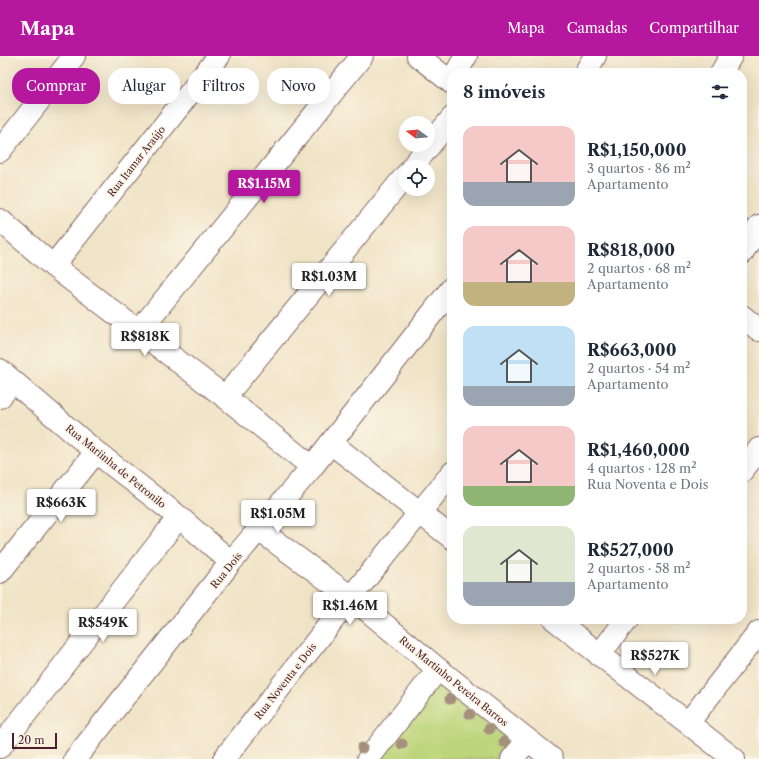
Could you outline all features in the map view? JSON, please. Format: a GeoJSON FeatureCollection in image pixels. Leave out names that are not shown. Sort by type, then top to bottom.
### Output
{"type":"FeatureCollection","features":[{"type":"Feature","properties":{"kind":"street"},"geometry":{"type":"LineString","coordinates":[[0,151],[74,56]]}},
{"type":"Feature","properties":{"kind":"street","name":"Rua Itamar Araújo"},"geometry":{"type":"LineString","coordinates":[[53,266],[219,56]]}},
{"type":"Feature","properties":{"kind":"street"},"geometry":{"type":"LineString","coordinates":[[139,331],[362,56]]}},
{"type":"Feature","properties":{"kind":"street"},"geometry":{"type":"LineString","coordinates":[[418,56],[447,75]]}},
{"type":"Feature","properties":{"kind":"street"},"geometry":{"type":"LineString","coordinates":[[459,68],[466,56]]}},
{"type":"Feature","properties":{"kind":"street"},"geometry":{"type":"LineString","coordinates":[[588,68],[595,56]]}},
{"type":"Feature","properties":{"kind":"street"},"geometry":{"type":"LineString","coordinates":[[724,68],[731,56]]}},
{"type":"Feature","properties":{"kind":"street"},"geometry":{"type":"LineString","coordinates":[[418,160],[447,124]]}},
{"type":"Feature","properties":{"kind":"street"},"geometry":{"type":"LineString","coordinates":[[225,397],[399,184]]}},
{"type":"Feature","properties":{"kind":"street"},"geometry":{"type":"LineString","coordinates":[[0,220],[53,266],[225,397],[312,467]]}},
{"type":"Feature","properties":{"kind":"street"},"geometry":{"type":"LineString","coordinates":[[747,245],[759,226]]}},
{"type":"Feature","properties":{"kind":"street","name":"Rua Dois"},"geometry":{"type":"LineString","coordinates":[[75,759],[231,562],[312,467],[447,294]]}},
{"type":"Feature","properties":{"kind":"street"},"geometry":{"type":"LineString","coordinates":[[747,320],[759,330]]}},
{"type":"Feature","properties":{"kind":"street","name":"Rua Mariinha de Petronilo"},"geometry":{"type":"LineString","coordinates":[[4,383],[179,517],[231,562]]}},
{"type":"Feature","properties":{"kind":"street"},"geometry":{"type":"LineString","coordinates":[[331,443],[447,534]]}},
{"type":"Feature","properties":{"kind":"street"},"geometry":{"type":"LineString","coordinates":[[747,465],[759,449]]}},
{"type":"Feature","properties":{"kind":"street"},"geometry":{"type":"LineString","coordinates":[[0,572],[96,452]]}},
{"type":"Feature","properties":{"kind":"street","name":"Rua Noventa e Dois"},"geometry":{"type":"LineString","coordinates":[[224,759],[351,597],[447,479]]}},
{"type":"Feature","properties":{"kind":"street"},"geometry":{"type":"LineString","coordinates":[[0,747],[179,517]]}},
{"type":"Feature","properties":{"kind":"street","name":"Rua Martinho Pereira Barros"},"geometry":{"type":"LineString","coordinates":[[259,530],[351,597],[438,669],[552,759]]}},
{"type":"Feature","properties":{"kind":"street"},"geometry":{"type":"LineString","coordinates":[[560,624],[734,759]]}},
{"type":"Feature","properties":{"kind":"street"},"geometry":{"type":"LineString","coordinates":[[600,655],[623,624]]}},
{"type":"Feature","properties":{"kind":"street"},"geometry":{"type":"LineString","coordinates":[[688,723],[759,632]]}},
{"type":"Feature","properties":{"kind":"street"},"geometry":{"type":"LineString","coordinates":[[368,759],[438,669]]}},
{"type":"Feature","properties":{"kind":"street"},"geometry":{"type":"LineString","coordinates":[[512,759],[528,740]]}},
{"type":"Feature","properties":{"kind":"green space"},"geometry":{"type":"Polygon","coordinates":[[[439,683],[514,743],[501,759],[378,759],[439,683]]]}}]}
